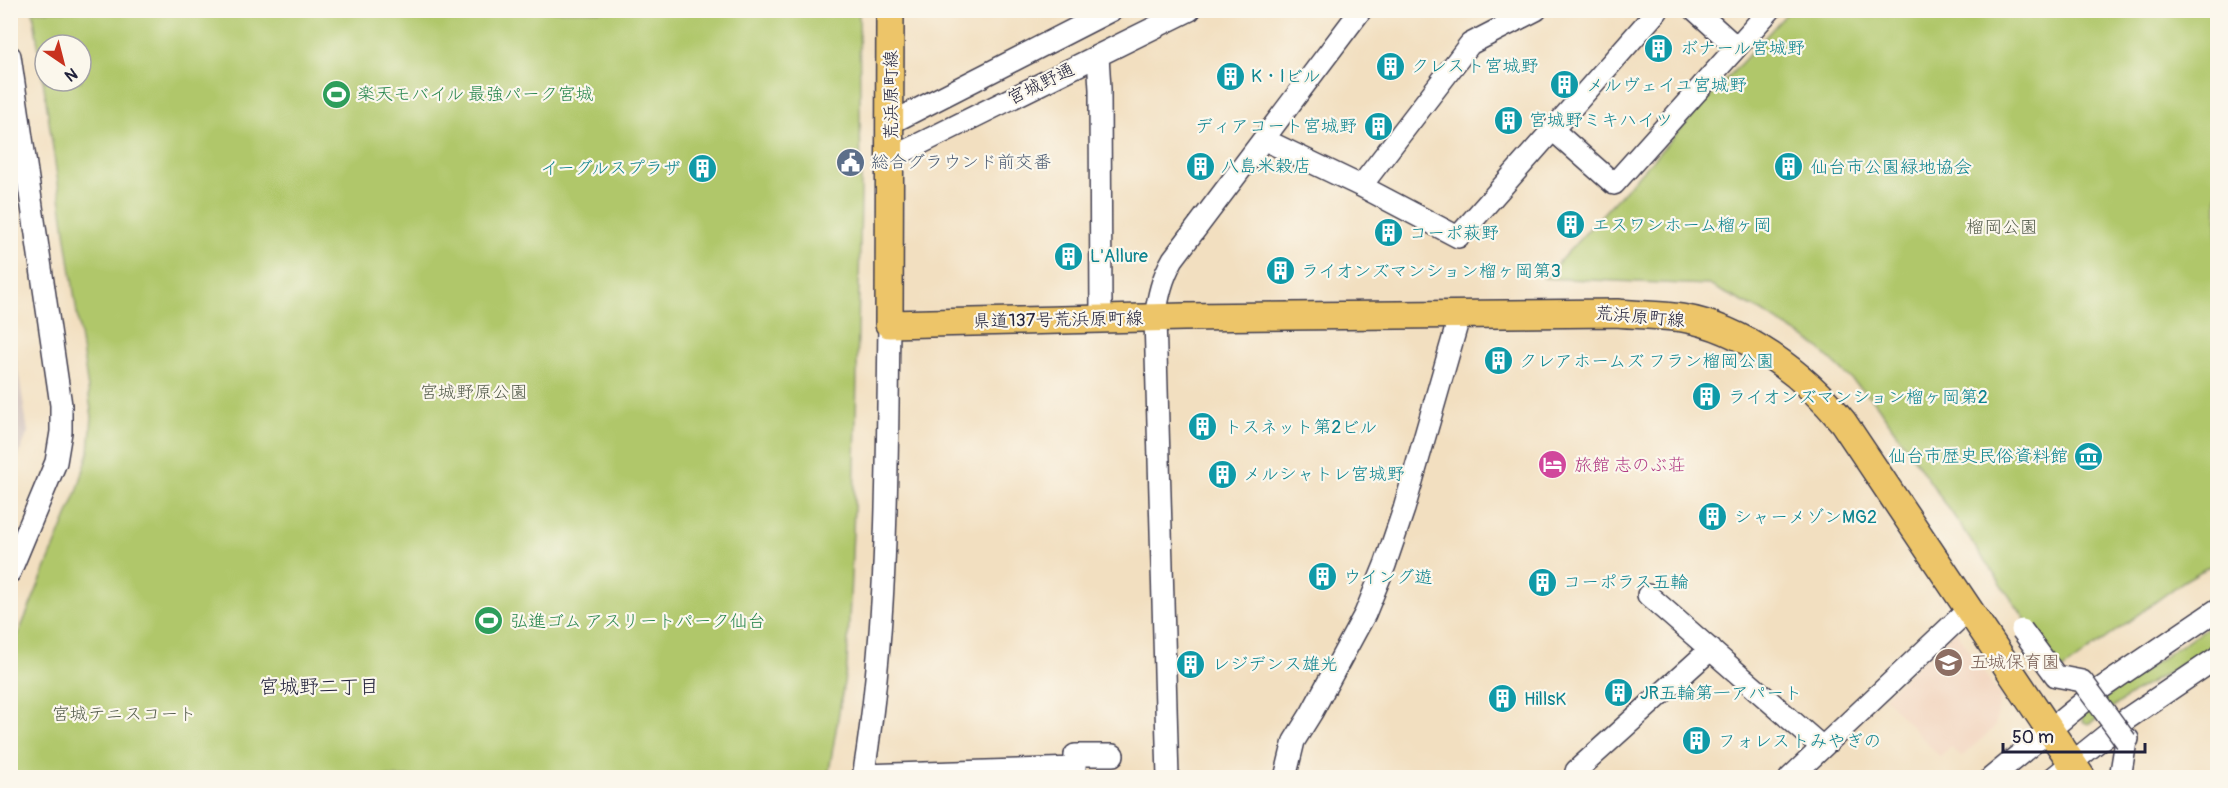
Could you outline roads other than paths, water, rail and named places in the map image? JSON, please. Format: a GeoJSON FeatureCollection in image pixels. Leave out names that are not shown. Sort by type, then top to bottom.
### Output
{"type":"FeatureCollection","features":[{"type":"Feature","properties":{"kind":"main road","name":"荒浜原町線"},"geometry":{"type":"LineString","coordinates":[[889,324],[890,10]]}},
{"type":"Feature","properties":{"kind":"main road","name":"荒浜原町線"},"geometry":{"type":"LineString","coordinates":[[1227,317],[1617,313],[1683,318],[1721,330],[1770,355],[1800,377],[1827,402],[1843,422],[2050,728],[2069,772]]}},
{"type":"Feature","properties":{"kind":"main road","name":"県道137号荒浜原町線"},"geometry":{"type":"LineString","coordinates":[[889,324],[1227,317]]}},
{"type":"Feature","properties":{"kind":"street","name":"宮城野通"},"geometry":{"type":"LineString","coordinates":[[891,123],[1112,10]]}},
{"type":"Feature","properties":{"kind":"street","name":"宮城野通"},"geometry":{"type":"LineString","coordinates":[[891,158],[1190,10]]}},
{"type":"Feature","properties":{"kind":"street"},"geometry":{"type":"LineString","coordinates":[[1168,777],[1155,318],[1163,277],[1173,260],[1361,10]]}},
{"type":"Feature","properties":{"kind":"street"},"geometry":{"type":"LineString","coordinates":[[1361,186],[1470,44],[1536,10]]}},
{"type":"Feature","properties":{"kind":"street"},"geometry":{"type":"LineString","coordinates":[[1265,140],[1361,186],[1458,237],[1658,10]]}},
{"type":"Feature","properties":{"kind":"street"},"geometry":{"type":"LineString","coordinates":[[1695,10],[1736,48]]}},
{"type":"Feature","properties":{"kind":"street"},"geometry":{"type":"LineString","coordinates":[[1553,130],[1614,184],[1770,10]]}},
{"type":"Feature","properties":{"kind":"street"},"geometry":{"type":"LineString","coordinates":[[10,56],[61,405],[61,432],[56,462],[10,572]]}},
{"type":"Feature","properties":{"kind":"street"},"geometry":{"type":"LineString","coordinates":[[1098,56],[1101,319]]}},
{"type":"Feature","properties":{"kind":"street"},"geometry":{"type":"LineString","coordinates":[[1285,777],[1294,741],[1365,614],[1385,565],[1404,509],[1460,314]]}},
{"type":"Feature","properties":{"kind":"street"},"geometry":{"type":"LineString","coordinates":[[889,324],[886,503],[879,644],[863,776],[1075,773],[1075,755],[1113,754]]}},
{"type":"Feature","properties":{"kind":"street"},"geometry":{"type":"LineString","coordinates":[[1648,594],[1822,747]]}},
{"type":"Feature","properties":{"kind":"street"},"geometry":{"type":"LineString","coordinates":[[1790,777],[1969,609]]}},
{"type":"Feature","properties":{"kind":"street"},"geometry":{"type":"LineString","coordinates":[[1991,777],[2097,691],[2217,609]]}},
{"type":"Feature","properties":{"kind":"street"},"geometry":{"type":"LineString","coordinates":[[2022,630],[2055,676],[2082,681],[2127,740],[2120,777]]}},
{"type":"Feature","properties":{"kind":"street"},"geometry":{"type":"LineString","coordinates":[[1581,777],[1576,771],[1711,649]]}},
{"type":"Feature","properties":{"kind":"street"},"geometry":{"type":"LineString","coordinates":[[2069,772],[2125,720],[2217,657]]}},
{"type":"Feature","properties":{"kind":"place","name":"ボナール宮城野"},"geometry":{"type":"Point","coordinates":[1659,48]}},
{"type":"Feature","properties":{"kind":"place","name":"クレスト宮城野"},"geometry":{"type":"Point","coordinates":[1390,66]}},
{"type":"Feature","properties":{"kind":"place","name":"K・Iビル"},"geometry":{"type":"Point","coordinates":[1230,76]}},
{"type":"Feature","properties":{"kind":"place","name":"メルヴェイユ宮城野"},"geometry":{"type":"Point","coordinates":[1565,85]}},
{"type":"Feature","properties":{"kind":"place","name":"楽天モバイル 最強パーク宮城"},"geometry":{"type":"Point","coordinates":[336,94]}},
{"type":"Feature","properties":{"kind":"place","name":"宮城野ミキハイツ"},"geometry":{"type":"Point","coordinates":[1508,120]}},
{"type":"Feature","properties":{"kind":"place","name":"ディアコート宮城野"},"geometry":{"type":"Point","coordinates":[1378,126]}},
{"type":"Feature","properties":{"kind":"place","name":"総合グラウンド前交番"},"geometry":{"type":"Point","coordinates":[850,162]}},
{"type":"Feature","properties":{"kind":"place","name":"八島米穀店"},"geometry":{"type":"Point","coordinates":[1200,166]}},
{"type":"Feature","properties":{"kind":"place","name":"仙台市公園緑地協会"},"geometry":{"type":"Point","coordinates":[1789,167]}},
{"type":"Feature","properties":{"kind":"place","name":"イーグルスプラザ"},"geometry":{"type":"Point","coordinates":[702,168]}},
{"type":"Feature","properties":{"kind":"place","name":"エスワンホーム榴ヶ岡"},"geometry":{"type":"Point","coordinates":[1571,225]}},
{"type":"Feature","properties":{"kind":"place","name":"コーポ萩野"},"geometry":{"type":"Point","coordinates":[1388,233]}},
{"type":"Feature","properties":{"kind":"place","name":"L'Allure"},"geometry":{"type":"Point","coordinates":[1069,256]}},
{"type":"Feature","properties":{"kind":"place","name":"ライオンズマンション榴ヶ岡第3"},"geometry":{"type":"Point","coordinates":[1280,271]}},
{"type":"Feature","properties":{"kind":"place","name":"クレアホームズ フラン榴岡公園"},"geometry":{"type":"Point","coordinates":[1498,361]}},
{"type":"Feature","properties":{"kind":"place","name":"ライオンズマンション榴ヶ岡第2"},"geometry":{"type":"Point","coordinates":[1707,397]}},
{"type":"Feature","properties":{"kind":"place","name":"トスネット第2ビル"},"geometry":{"type":"Point","coordinates":[1203,427]}},
{"type":"Feature","properties":{"kind":"place","name":"仙台市歴史民俗資料館"},"geometry":{"type":"Point","coordinates":[2089,456]}},
{"type":"Feature","properties":{"kind":"place","name":"旅館 志のぶ荘"},"geometry":{"type":"Point","coordinates":[1553,465]}},
{"type":"Feature","properties":{"kind":"place","name":"メルシャトレ宮城野"},"geometry":{"type":"Point","coordinates":[1222,474]}},
{"type":"Feature","properties":{"kind":"place","name":"シャーメゾンMG2"},"geometry":{"type":"Point","coordinates":[1713,517]}},
{"type":"Feature","properties":{"kind":"place","name":"ウイング遊"},"geometry":{"type":"Point","coordinates":[1322,577]}},
{"type":"Feature","properties":{"kind":"place","name":"コーポラス五輪"},"geometry":{"type":"Point","coordinates":[1542,582]}},
{"type":"Feature","properties":{"kind":"place","name":"弘進ゴム アスリートパーク仙台"},"geometry":{"type":"Point","coordinates":[489,621]}},
{"type":"Feature","properties":{"kind":"place","name":"五城保育園"},"geometry":{"type":"Point","coordinates":[1949,662]}},
{"type":"Feature","properties":{"kind":"place","name":"レジデンス雄光"},"geometry":{"type":"Point","coordinates":[1191,664]}},
{"type":"Feature","properties":{"kind":"place","name":"JR五輪第一アパート"},"geometry":{"type":"Point","coordinates":[1619,693]}},
{"type":"Feature","properties":{"kind":"place","name":"HillsK"},"geometry":{"type":"Point","coordinates":[1503,699]}},
{"type":"Feature","properties":{"kind":"place","name":"フォレストみやぎの"},"geometry":{"type":"Point","coordinates":[1697,741]}},
{"type":"Feature","properties":{"kind":"district","name":"宮城野二丁目"},"geometry":{"type":"Point","coordinates":[319,686]}},
{"type":"Feature","properties":{"kind":"park label","name":"榴岡公園"},"geometry":{"type":"Point","coordinates":[2002,227]}},
{"type":"Feature","properties":{"kind":"park label","name":"宮城野原公園"},"geometry":{"type":"Point","coordinates":[474,392]}},
{"type":"Feature","properties":{"kind":"park label","name":"宮城テニスコート"},"geometry":{"type":"Point","coordinates":[124,714]}}]}
